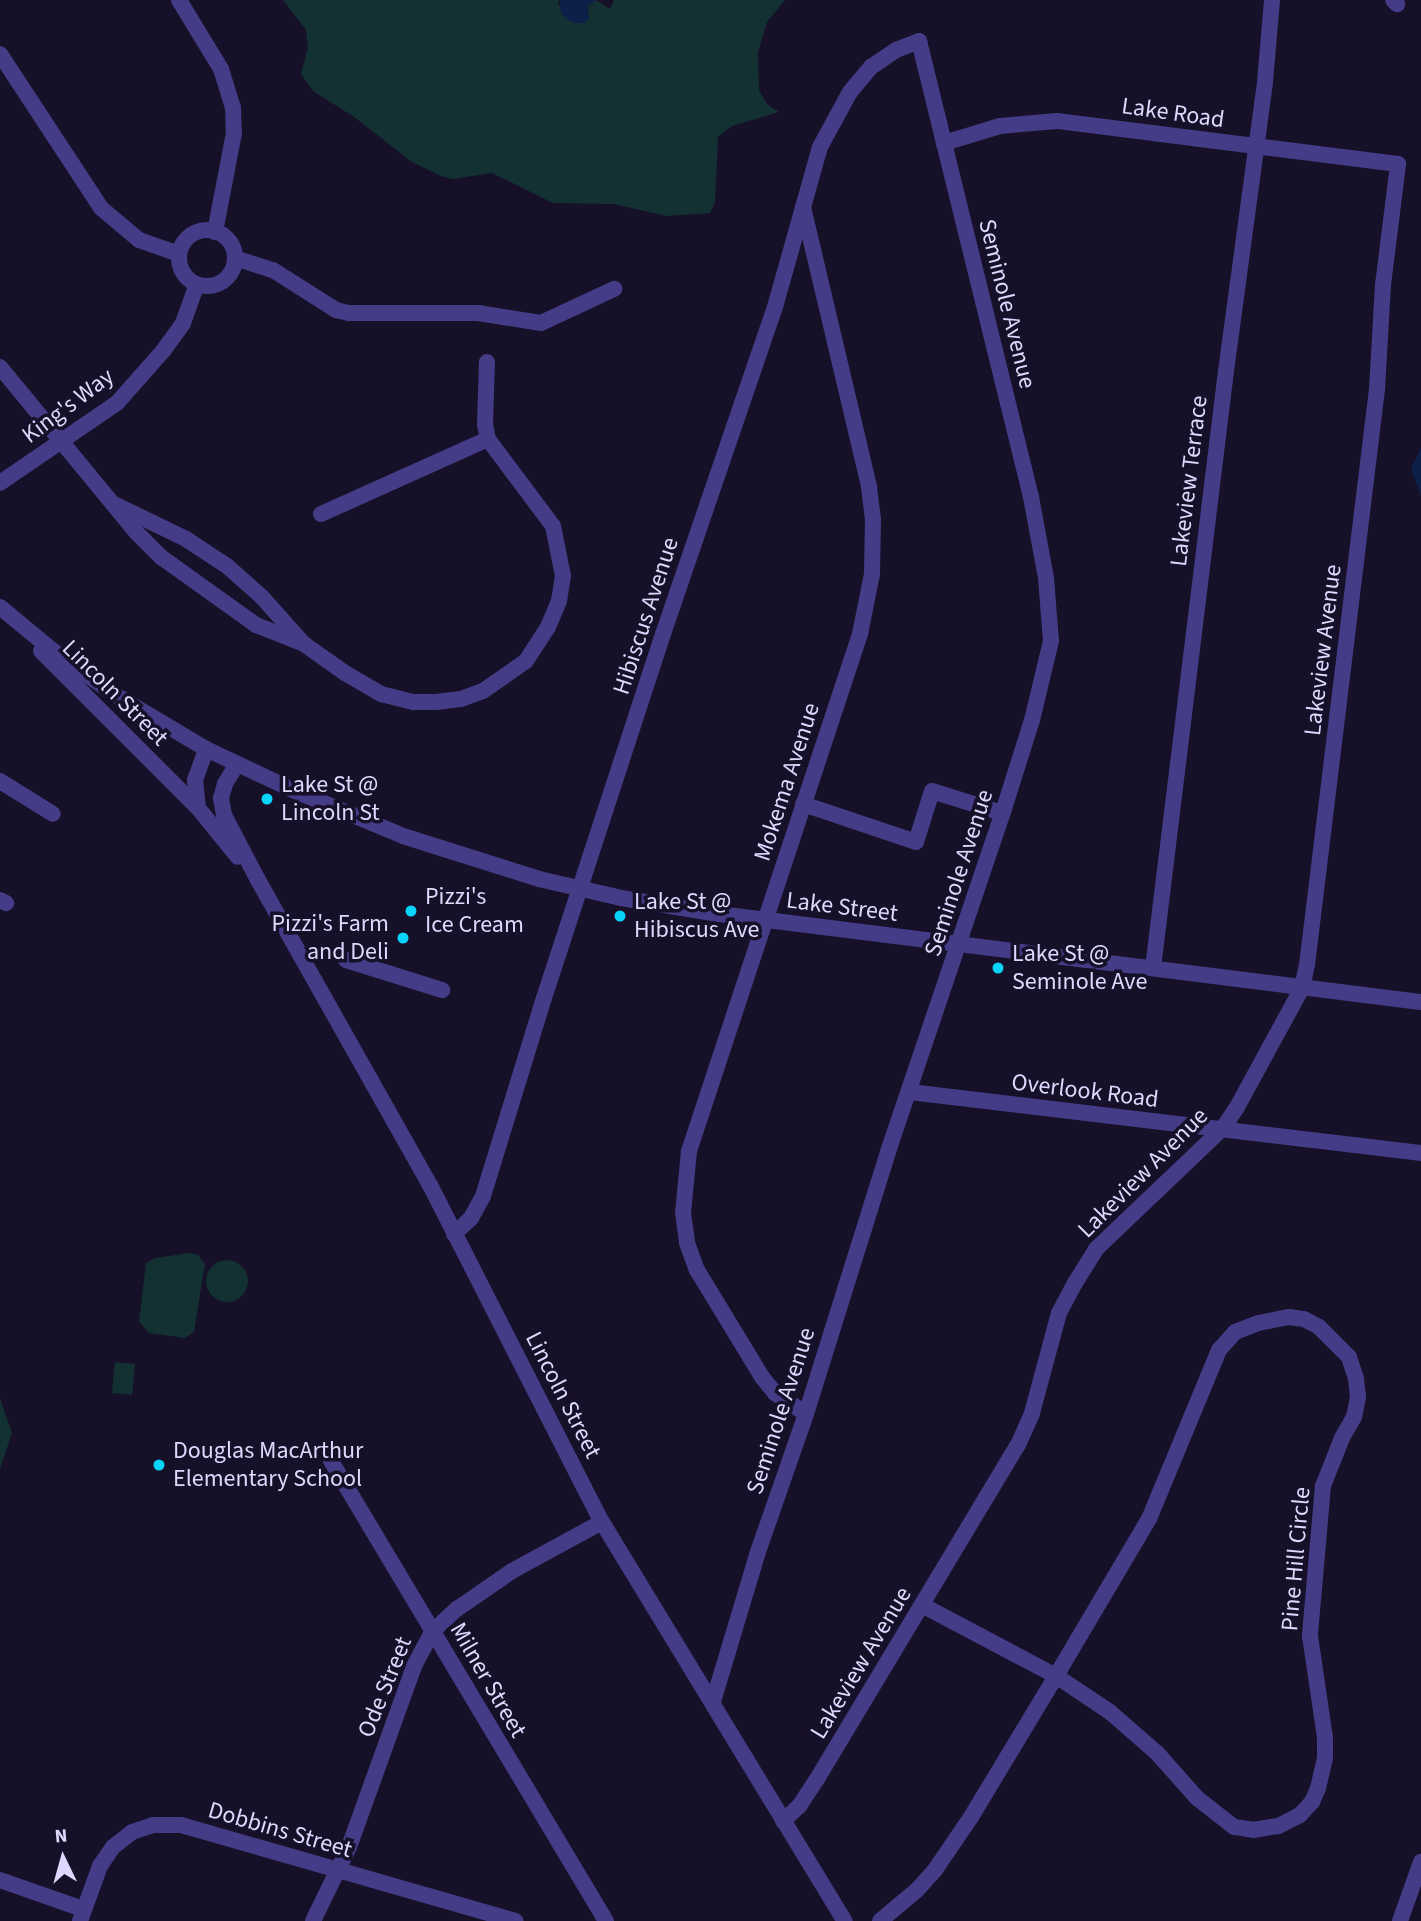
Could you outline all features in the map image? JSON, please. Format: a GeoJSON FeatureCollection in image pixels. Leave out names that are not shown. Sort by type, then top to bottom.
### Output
{"type":"FeatureCollection","features":[{"type":"Feature","properties":{"kind":"street"},"geometry":{"type":"LineString","coordinates":[[179,0],[221,69],[233,108],[234,133],[215,232]]}},
{"type":"Feature","properties":{"kind":"street","name":"Lakeview Terrace"},"geometry":{"type":"LineString","coordinates":[[1153,968],[1272,0]]}},
{"type":"Feature","properties":{"kind":"street","name":"Seminole Avenue"},"geometry":{"type":"LineString","coordinates":[[713,1702],[757,1555],[806,1414],[1002,813],[1051,641],[1051,615],[1031,497],[919,41]]}},
{"type":"Feature","properties":{"kind":"street","name":"Hibiscus Avenue"},"geometry":{"type":"LineString","coordinates":[[454,1234],[471,1219],[483,1196],[544,998],[582,890],[687,562],[772,319],[820,147],[850,92],[871,67],[896,50],[919,41]]}},
{"type":"Feature","properties":{"kind":"street"},"geometry":{"type":"LineString","coordinates":[[0,54],[101,208],[139,240],[179,254]]}},
{"type":"Feature","properties":{"kind":"street","name":"Lake Road"},"geometry":{"type":"LineString","coordinates":[[944,143],[1000,126],[1057,121],[1398,164]]}},
{"type":"Feature","properties":{"kind":"street","name":"Lakeview Avenue"},"geometry":{"type":"LineString","coordinates":[[783,1821],[800,1804],[811,1787],[1018,1445],[1032,1413],[1059,1313],[1082,1271],[1096,1249],[1223,1128],[1302,988],[1373,428],[1383,285],[1398,164]]}},
{"type":"Feature","properties":{"kind":"street","name":"Mokema Avenue"},"geometry":{"type":"LineString","coordinates":[[802,205],[869,487],[874,547],[872,574],[860,634],[689,1151],[683,1213],[687,1243],[697,1270],[762,1377],[775,1393],[806,1414]]}},
{"type":"Feature","properties":{"kind":"street"},"geometry":{"type":"LineString","coordinates":[[200,231],[215,232],[229,241],[235,258],[227,278],[211,286],[197,284],[185,275],[179,254],[191,235],[200,231]]}},
{"type":"Feature","properties":{"kind":"street"},"geometry":{"type":"LineString","coordinates":[[235,258],[273,270],[336,310],[349,313],[478,313],[532,324],[541,323],[614,289]]}},
{"type":"Feature","properties":{"kind":"street","name":"King's Way"},"geometry":{"type":"LineString","coordinates":[[0,483],[117,403],[138,381],[183,323],[197,284]]}},
{"type":"Feature","properties":{"kind":"street"},"geometry":{"type":"LineString","coordinates":[[114,504],[175,533],[227,566],[262,597],[304,644],[381,694],[414,702],[461,699],[483,691],[526,661],[538,646],[559,601],[563,576],[553,526],[544,510],[488,439],[485,425],[487,362]]}},
{"type":"Feature","properties":{"kind":"street"},"geometry":{"type":"LineString","coordinates":[[0,366],[62,443],[161,557],[221,603],[256,625],[304,644]]}},
{"type":"Feature","properties":{"kind":"street"},"geometry":{"type":"LineString","coordinates":[[321,514],[488,439]]}},
{"type":"Feature","properties":{"kind":"street","name":"Lincoln Street"},"geometry":{"type":"LineString","coordinates":[[0,608],[52,650],[114,694],[206,749],[237,764],[225,783],[221,799],[223,814],[430,1185],[602,1522],[845,1921]]}},
{"type":"Feature","properties":{"kind":"street","name":"Lincoln Street"},"geometry":{"type":"LineString","coordinates":[[0,608],[198,808],[258,880]]}},
{"type":"Feature","properties":{"kind":"street","name":"Lincoln Street"},"geometry":{"type":"LineString","coordinates":[[198,808],[195,780],[206,749]]}},
{"type":"Feature","properties":{"kind":"street","name":"Lake Street"},"geometry":{"type":"LineString","coordinates":[[237,764],[404,836],[582,890],[765,921],[1421,1002]]}},
{"type":"Feature","properties":{"kind":"street"},"geometry":{"type":"LineString","coordinates":[[0,781],[53,814]]}},
{"type":"Feature","properties":{"kind":"street"},"geometry":{"type":"LineString","coordinates":[[803,804],[916,842],[932,791],[1002,813]]}},
{"type":"Feature","properties":{"kind":"street"},"geometry":{"type":"LineString","coordinates":[[346,960],[442,990]]}},
{"type":"Feature","properties":{"kind":"street","name":"Overlook Road"},"geometry":{"type":"LineString","coordinates":[[910,1092],[1421,1153]]}},
{"type":"Feature","properties":{"kind":"street","name":"Pine Hill Circle"},"geometry":{"type":"LineString","coordinates":[[880,1921],[917,1891],[935,1870],[971,1817],[1056,1676],[1149,1518],[1219,1350],[1236,1332],[1258,1323],[1289,1317],[1304,1319],[1319,1327],[1349,1357],[1358,1396],[1354,1417],[1342,1438],[1324,1486],[1310,1636],[1325,1738],[1325,1758],[1312,1802],[1300,1815],[1278,1826],[1254,1830],[1234,1827],[1197,1798],[1157,1753],[1110,1712],[1056,1676],[922,1605]]}},
{"type":"Feature","properties":{"kind":"street","name":"Milner Street"},"geometry":{"type":"LineString","coordinates":[[331,1461],[606,1921]]}},
{"type":"Feature","properties":{"kind":"street","name":"Ode Street"},"geometry":{"type":"LineString","coordinates":[[313,1921],[349,1847],[414,1666],[433,1631],[457,1609],[512,1571],[602,1522]]}},
{"type":"Feature","properties":{"kind":"street","name":"Dobbins Street"},"geometry":{"type":"LineString","coordinates":[[82,1915],[100,1866],[113,1847],[132,1832],[153,1825],[181,1825],[516,1921]]}},
{"type":"Feature","properties":{"kind":"street"},"geometry":{"type":"LineString","coordinates":[[1400,1921],[1421,1862]]}},
{"type":"Feature","properties":{"kind":"street"},"geometry":{"type":"LineString","coordinates":[[0,1880],[82,1915]]}},
{"type":"Feature","properties":{"kind":"green space"},"geometry":{"type":"Polygon","coordinates":[[[283,0],[560,0],[558,3],[574,23],[585,23],[589,17],[587,6],[596,0],[610,9],[614,0],[785,0],[767,22],[758,52],[759,90],[767,104],[779,112],[732,126],[718,137],[715,202],[710,213],[667,216],[613,204],[553,203],[492,173],[453,179],[441,176],[412,162],[354,117],[313,91],[301,74],[308,47],[306,30],[283,0]]]}},
{"type":"Feature","properties":{"kind":"green space"},"geometry":{"type":"Polygon","coordinates":[[[189,1253],[198,1255],[205,1264],[194,1332],[185,1338],[149,1333],[139,1322],[146,1263],[155,1258],[189,1253]]]}},
{"type":"Feature","properties":{"kind":"green space"},"geometry":{"type":"Polygon","coordinates":[[[227,1260],[242,1266],[248,1281],[242,1296],[227,1302],[212,1296],[206,1281],[212,1266],[227,1260]]]}},
{"type":"Feature","properties":{"kind":"green space"},"geometry":{"type":"Polygon","coordinates":[[[115,1362],[135,1364],[132,1395],[112,1393],[115,1362]]]}},
{"type":"Feature","properties":{"kind":"green space"},"geometry":{"type":"Polygon","coordinates":[[[0,1398],[12,1433],[0,1469],[0,1398]]]}},
{"type":"Feature","properties":{"kind":"water"},"geometry":{"type":"Polygon","coordinates":[[[560,0],[596,0],[587,6],[589,17],[585,23],[574,23],[561,14],[560,0]]]}},
{"type":"Feature","properties":{"kind":"water"},"geometry":{"type":"Polygon","coordinates":[[[1421,448],[1421,496],[1411,469],[1421,448]]]}},
{"type":"Feature","properties":{"kind":"place","name":"Lake St @ Lincoln St"},"geometry":{"type":"Point","coordinates":[267,799]}},
{"type":"Feature","properties":{"kind":"place","name":"Pizzi's Ice Cream"},"geometry":{"type":"Point","coordinates":[411,911]}},
{"type":"Feature","properties":{"kind":"place","name":"Lake St @ Hibiscus Ave"},"geometry":{"type":"Point","coordinates":[620,916]}},
{"type":"Feature","properties":{"kind":"place","name":"Pizzi's Farm and Deli"},"geometry":{"type":"Point","coordinates":[403,938]}},
{"type":"Feature","properties":{"kind":"place","name":"Lake St @ Seminole Ave"},"geometry":{"type":"Point","coordinates":[998,968]}},
{"type":"Feature","properties":{"kind":"place","name":"Douglas MacArthur Elementary School"},"geometry":{"type":"Point","coordinates":[159,1465]}}]}
